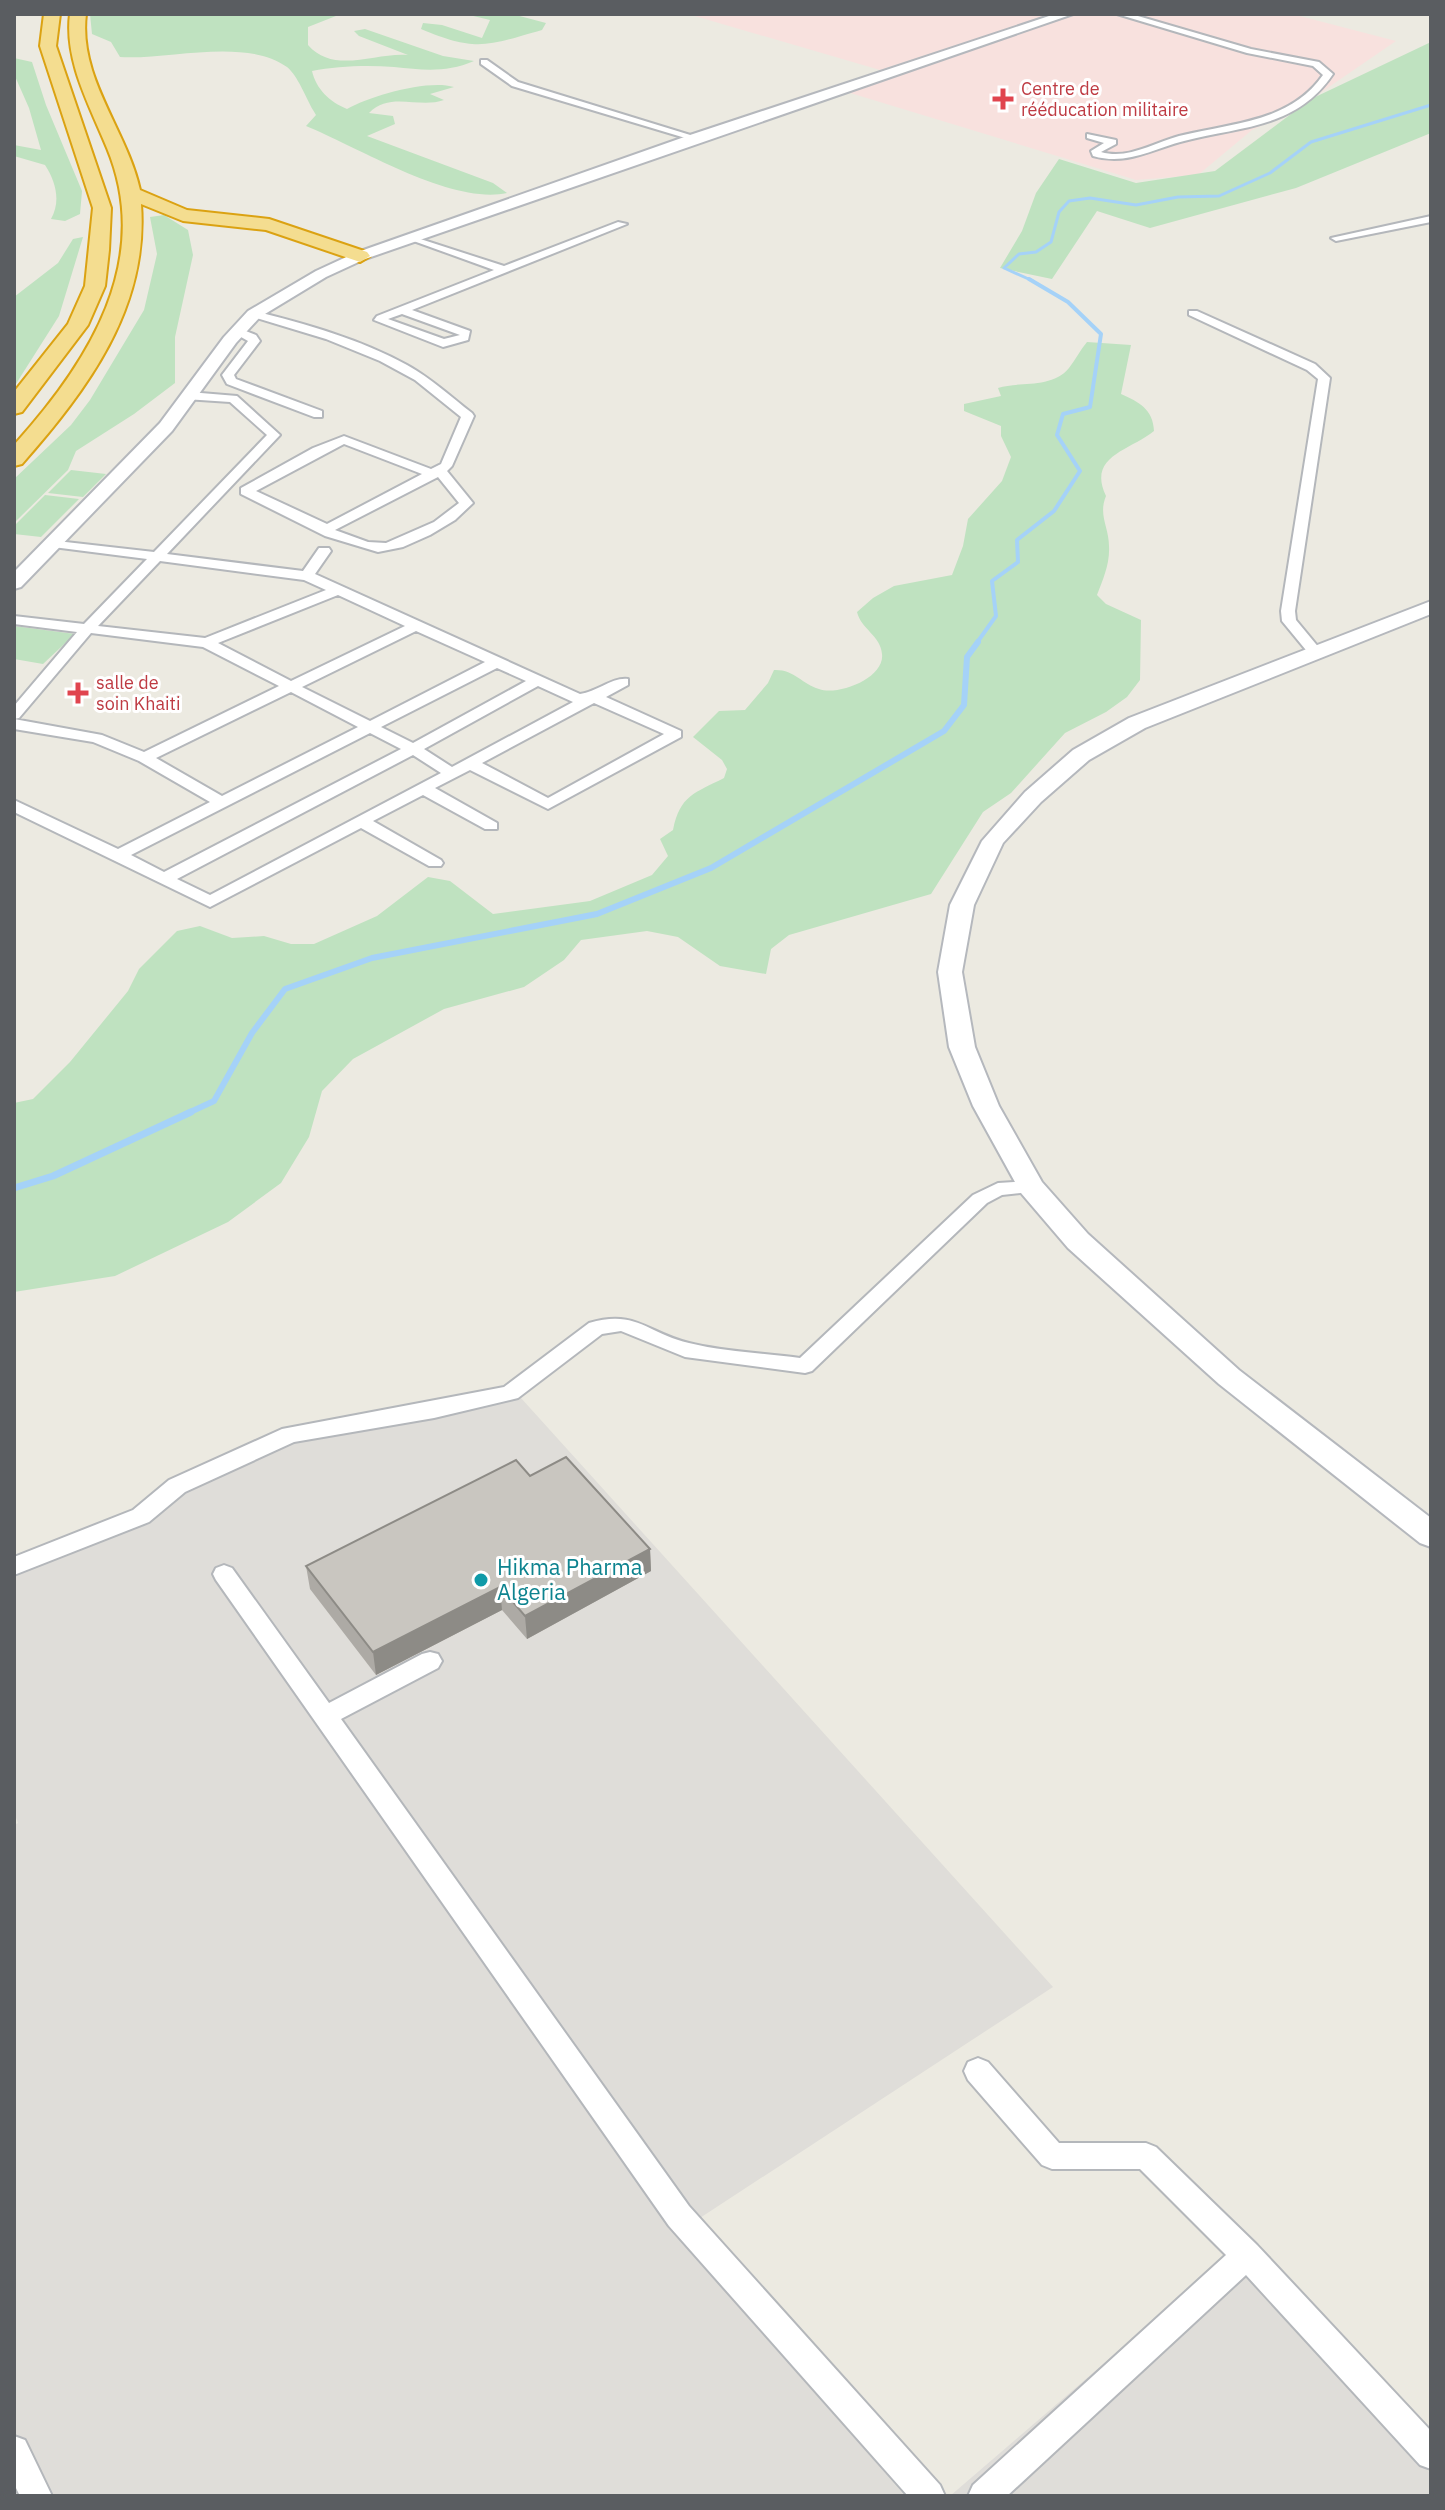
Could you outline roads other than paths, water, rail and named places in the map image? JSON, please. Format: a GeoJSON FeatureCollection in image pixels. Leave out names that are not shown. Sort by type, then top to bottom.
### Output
{"type":"FeatureCollection","features":[{"type":"Feature","properties":{"kind":"highway"},"geometry":{"type":"LineString","coordinates":[[14,407],[78,325],[95,286],[99,250],[102,208],[47,39],[43,14]]}},
{"type":"Feature","properties":{"kind":"highway"},"geometry":{"type":"LineString","coordinates":[[47,39],[52,14]]}},
{"type":"Feature","properties":{"kind":"highway"},"geometry":{"type":"LineString","coordinates":[[14,459],[83,375],[120,306],[132,239],[132,194],[75,42],[78,14]]}},
{"type":"Feature","properties":{"kind":"highway"},"geometry":{"type":"LineString","coordinates":[[132,194],[173,212],[206,219],[269,225],[360,256]]}},
{"type":"Feature","properties":{"kind":"highway"},"geometry":{"type":"LineString","coordinates":[[132,221],[149,212],[173,212]]}},
{"type":"Feature","properties":{"kind":"main road"},"geometry":{"type":"LineString","coordinates":[[14,583],[156,438],[254,314],[321,274],[419,234],[1067,14]]}},
{"type":"Feature","properties":{"kind":"main road"},"geometry":{"type":"LineString","coordinates":[[1431,607],[1137,723],[1081,755],[1033,797],[993,841],[962,905],[950,972],[962,1047],[986,1106],[1031,1187],[1078,1241],[1229,1377],[1431,1535]]}},
{"type":"Feature","properties":{"kind":"street"},"geometry":{"type":"LineString","coordinates":[[1090,136],[1113,142],[1096,151],[1097,154],[1110,159],[1124,159],[1179,138],[1252,125],[1306,96],[1328,74],[1316,64],[1250,51],[1121,14]]}},
{"type":"Feature","properties":{"kind":"street"},"geometry":{"type":"LineString","coordinates":[[484,62],[515,84],[695,138]]}},
{"type":"Feature","properties":{"kind":"street"},"geometry":{"type":"LineString","coordinates":[[1336,238],[1431,219]]}},
{"type":"Feature","properties":{"kind":"street"},"geometry":{"type":"LineString","coordinates":[[402,310],[466,333],[467,336],[452,343],[443,343],[380,320],[402,310],[622,224]]}},
{"type":"Feature","properties":{"kind":"street"},"geometry":{"type":"LineString","coordinates":[[419,234],[520,264]]}},
{"type":"Feature","properties":{"kind":"street"},"geometry":{"type":"LineString","coordinates":[[419,234],[505,270]]}},
{"type":"Feature","properties":{"kind":"street"},"geometry":{"type":"LineString","coordinates":[[1193,313],[1311,367],[1324,378],[1288,611],[1289,621],[1315,652]]}},
{"type":"Feature","properties":{"kind":"street"},"geometry":{"type":"LineString","coordinates":[[254,314],[373,353],[405,369],[468,416],[451,460],[437,473],[327,529]]}},
{"type":"Feature","properties":{"kind":"street"},"geometry":{"type":"LineString","coordinates":[[238,331],[254,341],[228,375],[231,381],[318,414]]}},
{"type":"Feature","properties":{"kind":"street"},"geometry":{"type":"LineString","coordinates":[[14,715],[86,630],[274,435],[233,399],[189,396]]}},
{"type":"Feature","properties":{"kind":"street"},"geometry":{"type":"LineString","coordinates":[[344,440],[437,473],[466,503],[451,517],[401,543],[375,548],[330,533],[327,529],[246,491],[317,451],[344,440]]}},
{"type":"Feature","properties":{"kind":"street"},"geometry":{"type":"LineString","coordinates":[[53,543],[307,576],[578,699],[593,697],[676,734],[548,804],[469,763]]}},
{"type":"Feature","properties":{"kind":"street"},"geometry":{"type":"LineString","coordinates":[[307,576],[324,551]]}},
{"type":"Feature","properties":{"kind":"street"},"geometry":{"type":"LineString","coordinates":[[206,643],[338,590]]}},
{"type":"Feature","properties":{"kind":"street"},"geometry":{"type":"LineString","coordinates":[[14,620],[206,643],[413,749],[452,773]]}},
{"type":"Feature","properties":{"kind":"street"},"geometry":{"type":"LineString","coordinates":[[144,758],[415,626]]}},
{"type":"Feature","properties":{"kind":"street"},"geometry":{"type":"LineString","coordinates":[[118,855],[224,803],[367,725],[495,663]]}},
{"type":"Feature","properties":{"kind":"street"},"geometry":{"type":"LineString","coordinates":[[164,879],[537,681]]}},
{"type":"Feature","properties":{"kind":"street"},"geometry":{"type":"LineString","coordinates":[[14,805],[36,819],[118,855],[210,902],[623,682]]}},
{"type":"Feature","properties":{"kind":"street"},"geometry":{"type":"LineString","coordinates":[[14,724],[97,738],[144,758],[224,803]]}},
{"type":"Feature","properties":{"kind":"street"},"geometry":{"type":"LineString","coordinates":[[423,788],[491,826]]}},
{"type":"Feature","properties":{"kind":"street"},"geometry":{"type":"LineString","coordinates":[[361,821],[435,863]]}},
{"type":"Feature","properties":{"kind":"street"},"geometry":{"type":"LineString","coordinates":[[14,1566],[141,1516],[177,1486],[290,1435],[434,1410],[510,1393],[596,1328],[623,1324],[685,1350],[805,1366],[980,1199],[998,1189],[1031,1187]]}},
{"type":"Feature","properties":{"kind":"street"},"geometry":{"type":"LineString","coordinates":[[224,1574],[679,2216],[929,2496]]}},
{"type":"Feature","properties":{"kind":"street"},"geometry":{"type":"LineString","coordinates":[[325,1716],[430,1661]]}},
{"type":"Feature","properties":{"kind":"street"},"geometry":{"type":"LineString","coordinates":[[978,2071],[1052,2156],[1146,2156],[1247,2255],[1431,2454]]}},
{"type":"Feature","properties":{"kind":"street"},"geometry":{"type":"LineString","coordinates":[[984,2496],[1247,2255]]}},
{"type":"Feature","properties":{"kind":"street"},"geometry":{"type":"LineString","coordinates":[[14,2451],[36,2496]]}},
{"type":"Feature","properties":{"kind":"waterway"},"geometry":{"type":"LineString","coordinates":[[1030,280],[1004,268],[1019,254],[1036,252],[1051,242],[1059,212],[1069,201],[1090,198],[1136,205],[1178,197],[1219,196],[1270,173],[1311,142],[1431,105]]}},
{"type":"Feature","properties":{"kind":"waterway"},"geometry":{"type":"LineString","coordinates":[[976,644],[996,616],[992,581],[1018,562],[1017,540],[1054,511],[1080,471],[1057,435],[1063,414],[1090,407],[1101,334],[1068,302],[1030,280]]}},
{"type":"Feature","properties":{"kind":"waterway"},"geometry":{"type":"LineString","coordinates":[[186,1114],[214,1101],[252,1033],[285,989],[372,958],[597,914],[711,868],[944,731],[964,705],[967,657],[978,642]]}},
{"type":"Feature","properties":{"kind":"waterway"},"geometry":{"type":"LineString","coordinates":[[14,1188],[53,1176],[191,1112]]}},
{"type":"Feature","properties":{"kind":"place","name":"Centre de rééducation militaire"},"geometry":{"type":"Point","coordinates":[1003,99]}},
{"type":"Feature","properties":{"kind":"place","name":"salle de soin Khaiti"},"geometry":{"type":"Point","coordinates":[78,693]}},
{"type":"Feature","properties":{"kind":"place","name":"Hikma Pharma Algeria"},"geometry":{"type":"Point","coordinates":[481,1580]}}]}
